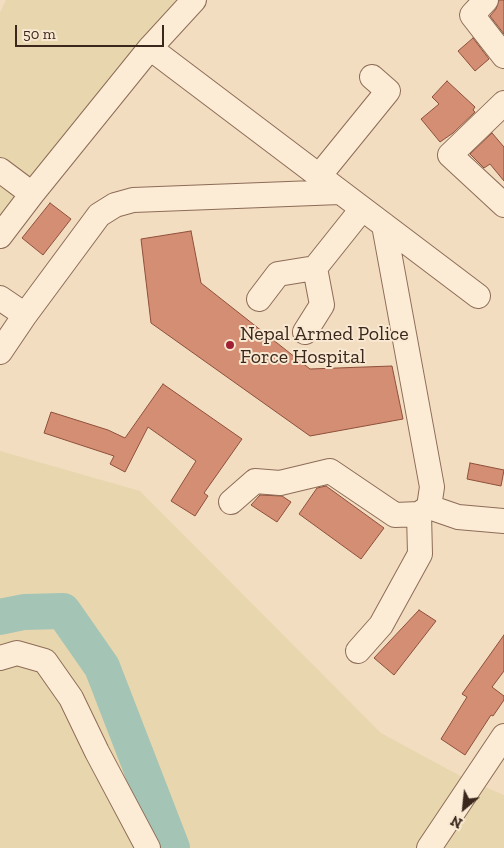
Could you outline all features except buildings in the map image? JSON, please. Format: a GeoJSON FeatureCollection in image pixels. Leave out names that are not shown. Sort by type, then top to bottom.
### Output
{"type":"FeatureCollection","features":[{"type":"Feature","properties":{"kind":"street"},"geometry":{"type":"LineString","coordinates":[[0,236],[150,48],[194,0]]}},
{"type":"Feature","properties":{"kind":"street"},"geometry":{"type":"LineString","coordinates":[[486,0],[472,15],[504,56]]}},
{"type":"Feature","properties":{"kind":"street"},"geometry":{"type":"LineString","coordinates":[[150,48],[478,296]]}},
{"type":"Feature","properties":{"kind":"street"},"geometry":{"type":"LineString","coordinates":[[319,176],[388,91],[372,77]]}},
{"type":"Feature","properties":{"kind":"street"},"geometry":{"type":"LineString","coordinates":[[504,103],[450,155],[504,205]]}},
{"type":"Feature","properties":{"kind":"street"},"geometry":{"type":"LineString","coordinates":[[0,170],[32,194]]}},
{"type":"Feature","properties":{"kind":"street"},"geometry":{"type":"LineString","coordinates":[[0,352],[24,315],[99,215],[115,205],[133,200],[340,192]]}},
{"type":"Feature","properties":{"kind":"street"},"geometry":{"type":"LineString","coordinates":[[259,299],[278,274],[315,268],[362,208]]}},
{"type":"Feature","properties":{"kind":"street"},"geometry":{"type":"LineString","coordinates":[[358,651],[381,625],[420,554],[424,510],[432,488],[384,225]]}},
{"type":"Feature","properties":{"kind":"street"},"geometry":{"type":"LineString","coordinates":[[305,332],[322,305],[315,268]]}},
{"type":"Feature","properties":{"kind":"street"},"geometry":{"type":"LineString","coordinates":[[0,298],[24,315]]}},
{"type":"Feature","properties":{"kind":"street"},"geometry":{"type":"LineString","coordinates":[[231,502],[255,481],[280,483],[330,471],[395,514],[424,510],[504,521]]}},
{"type":"Feature","properties":{"kind":"street"},"geometry":{"type":"LineString","coordinates":[[0,658],[17,653],[45,661],[71,698],[97,752],[148,848]]}},
{"type":"Feature","properties":{"kind":"street"},"geometry":{"type":"LineString","coordinates":[[429,848],[504,736]]}},
{"type":"Feature","properties":{"kind":"shaded area"},"geometry":{"type":"Polygon","coordinates":[[[6,0],[196,0],[0,238],[0,12],[6,0]]]}},
{"type":"Feature","properties":{"kind":"shaded area"},"geometry":{"type":"Polygon","coordinates":[[[0,451],[140,491],[381,733],[466,779],[504,795],[504,848],[0,848],[0,451]]]}},
{"type":"Feature","properties":{"kind":"waterway"},"geometry":{"type":"LineString","coordinates":[[0,617],[24,612],[63,611],[102,667],[172,848]]}},
{"type":"Feature","properties":{"kind":"place","name":"Nepal Armed Police Force Hospital"},"geometry":{"type":"Point","coordinates":[230,345]}}]}
